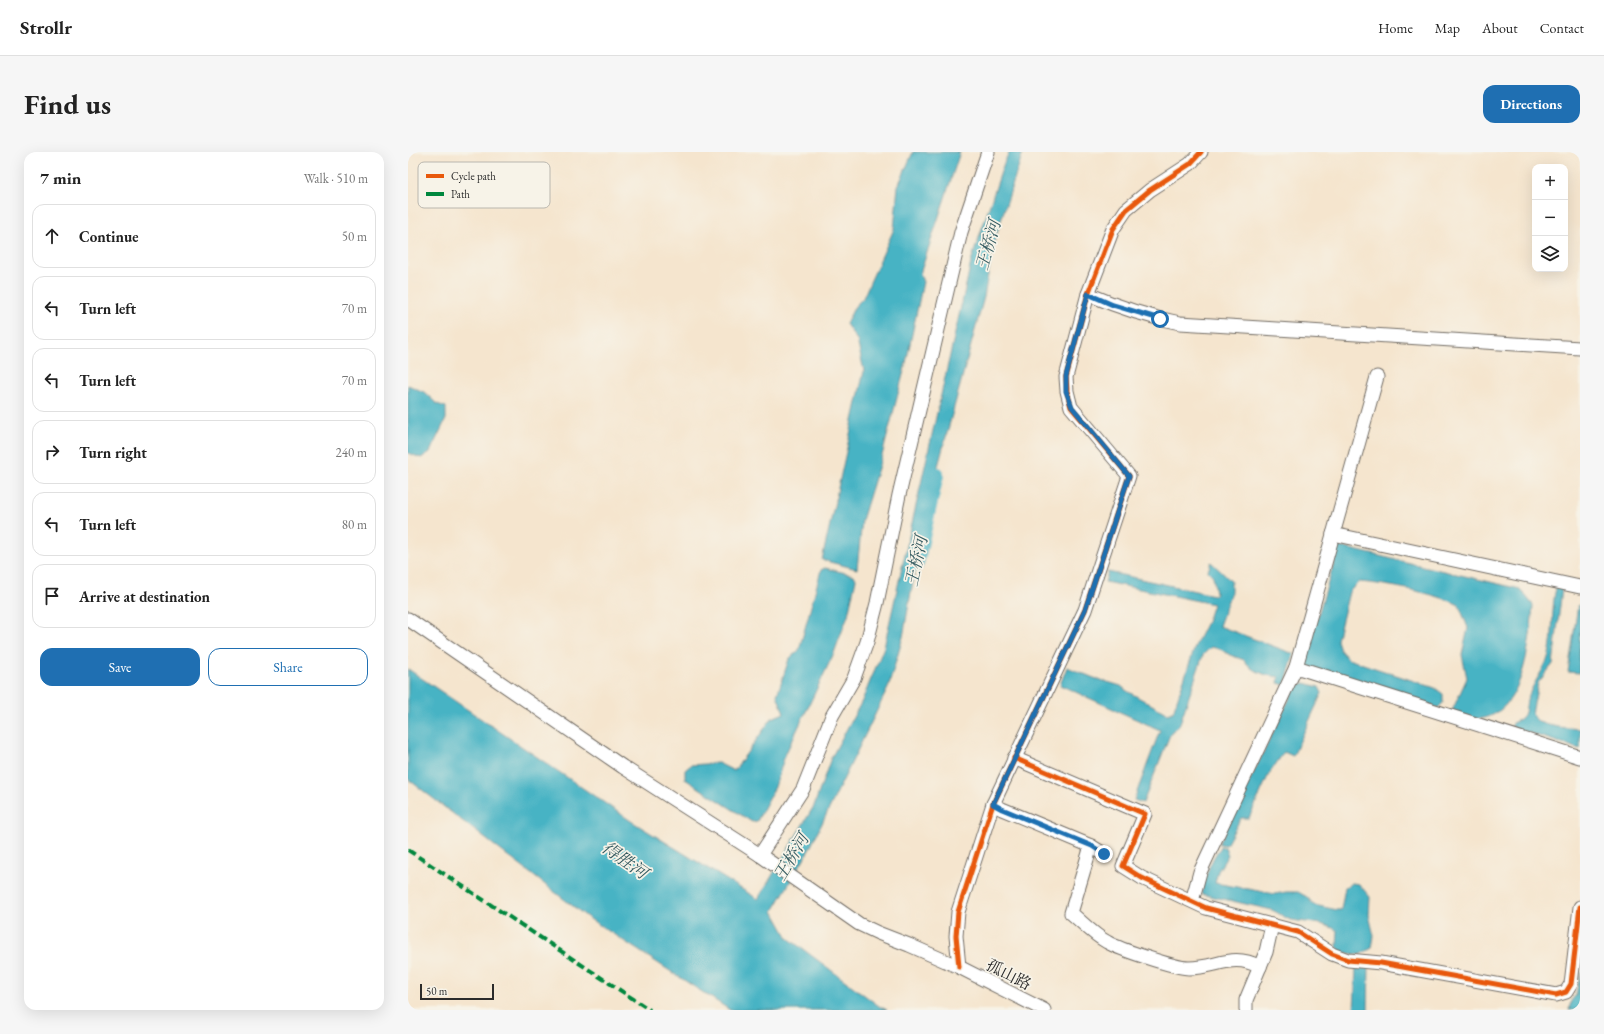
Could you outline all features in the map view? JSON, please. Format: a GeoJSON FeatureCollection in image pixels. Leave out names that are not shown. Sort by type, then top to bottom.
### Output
{"type":"FeatureCollection","features":[{"type":"Feature","properties":{"kind":"street"},"geometry":{"type":"LineString","coordinates":[[760,855],[803,789],[832,716],[854,678],[867,642],[877,603],[899,495],[961,232],[988,152]]}},
{"type":"Feature","properties":{"kind":"street"},"geometry":{"type":"LineString","coordinates":[[959,967],[956,936],[958,912],[993,804],[1085,610],[1129,476],[1072,407],[1066,391],[1066,376],[1088,294],[1113,229],[1126,210],[1150,190],[1190,164],[1201,152]]}},
{"type":"Feature","properties":{"kind":"street"},"geometry":{"type":"LineString","coordinates":[[1088,294],[1113,305],[1160,319],[1180,323],[1580,348]]}},
{"type":"Feature","properties":{"kind":"street"},"geometry":{"type":"LineString","coordinates":[[1192,901],[1200,872],[1296,667],[1377,377]]}},
{"type":"Feature","properties":{"kind":"street"},"geometry":{"type":"LineString","coordinates":[[1333,534],[1580,587]]}},
{"type":"Feature","properties":{"kind":"street","name":"孤山路"},"geometry":{"type":"LineString","coordinates":[[408,619],[623,766],[760,855],[859,924],[878,933],[909,944],[959,967],[1044,1010]]}},
{"type":"Feature","properties":{"kind":"street"},"geometry":{"type":"LineString","coordinates":[[1296,667],[1580,757]]}},
{"type":"Feature","properties":{"kind":"street"},"geometry":{"type":"LineString","coordinates":[[1014,758],[1145,814],[1123,866],[1142,878],[1206,908],[1298,932],[1332,954],[1348,960],[1381,963],[1556,995],[1566,992],[1571,984],[1580,907]]}},
{"type":"Feature","properties":{"kind":"street"},"geometry":{"type":"LineString","coordinates":[[993,804],[1092,846],[1104,854]]}},
{"type":"Feature","properties":{"kind":"street"},"geometry":{"type":"LineString","coordinates":[[1092,846],[1071,913],[1106,942],[1175,966],[1187,968],[1208,967],[1230,959],[1249,961],[1260,967]]}},
{"type":"Feature","properties":{"kind":"street"},"geometry":{"type":"LineString","coordinates":[[1246,1010],[1246,1000],[1266,952],[1272,925]]}},
{"type":"Feature","properties":{"kind":"water"},"geometry":{"type":"Polygon","coordinates":[[[913,152],[960,152],[920,274],[923,282],[906,363],[883,452],[862,520],[857,569],[822,560],[864,371],[857,340],[846,324],[855,306],[863,298],[894,229],[898,186],[913,152]]]}},
{"type":"Feature","properties":{"kind":"water","name":"得胜河"},"geometry":{"type":"Polygon","coordinates":[[[1010,152],[1023,152],[994,242],[984,297],[925,514],[903,637],[888,688],[809,850],[773,911],[788,938],[879,1006],[887,1010],[730,1010],[587,917],[408,779],[408,669],[631,821],[758,899],[814,806],[831,758],[862,701],[884,647],[972,258],[1005,160],[1010,152]]]}},
{"type":"Feature","properties":{"kind":"water"},"geometry":{"type":"Polygon","coordinates":[[[408,385],[424,392],[437,404],[446,407],[446,419],[430,452],[421,458],[408,453],[408,385]]]}},
{"type":"Feature","properties":{"kind":"water"},"geometry":{"type":"Polygon","coordinates":[[[1337,546],[1520,589],[1533,605],[1530,638],[1521,676],[1514,692],[1504,706],[1491,716],[1475,719],[1466,718],[1452,711],[1467,678],[1462,655],[1468,628],[1459,605],[1424,593],[1396,587],[1359,582],[1349,592],[1337,640],[1340,650],[1348,659],[1435,688],[1443,694],[1443,703],[1438,708],[1307,668],[1304,661],[1334,563],[1337,546]]]}},
{"type":"Feature","properties":{"kind":"water"},"geometry":{"type":"Polygon","coordinates":[[[1211,562],[1231,581],[1231,592],[1219,626],[1294,654],[1285,685],[1278,683],[1279,677],[1266,675],[1252,669],[1244,660],[1230,655],[1220,649],[1211,647],[1203,655],[1179,726],[1171,732],[1143,803],[1134,800],[1160,730],[1060,685],[1067,667],[1094,678],[1121,686],[1127,691],[1168,714],[1173,712],[1196,644],[1207,622],[1213,604],[1105,582],[1108,572],[1214,595],[1216,593],[1213,576],[1208,571],[1211,562]]]}},
{"type":"Feature","properties":{"kind":"water"},"geometry":{"type":"Polygon","coordinates":[[[825,568],[854,575],[856,579],[848,615],[834,653],[785,755],[775,787],[757,821],[752,822],[685,779],[685,770],[691,765],[718,763],[734,771],[772,718],[784,713],[777,695],[789,659],[799,650],[821,570],[825,568]]]}},
{"type":"Feature","properties":{"kind":"water"},"geometry":{"type":"Polygon","coordinates":[[[1556,588],[1562,589],[1553,664],[1538,683],[1532,714],[1538,722],[1557,727],[1580,729],[1580,749],[1511,727],[1514,722],[1519,720],[1524,714],[1529,695],[1544,667],[1550,650],[1556,588]]]}},
{"type":"Feature","properties":{"kind":"water"},"geometry":{"type":"Polygon","coordinates":[[[1578,605],[1580,605],[1579,673],[1568,672],[1578,605]]]}},
{"type":"Feature","properties":{"kind":"water"},"geometry":{"type":"Polygon","coordinates":[[[1305,683],[1319,687],[1322,693],[1293,756],[1284,752],[1269,774],[1249,818],[1241,818],[1226,845],[1219,844],[1296,685],[1305,683]]]}},
{"type":"Feature","properties":{"kind":"water"},"geometry":{"type":"Polygon","coordinates":[[[1221,847],[1225,847],[1228,855],[1218,871],[1215,883],[1275,894],[1298,892],[1307,897],[1314,905],[1337,910],[1341,910],[1345,887],[1352,883],[1359,884],[1370,897],[1369,915],[1374,936],[1372,948],[1359,955],[1341,952],[1337,947],[1338,931],[1333,928],[1322,924],[1292,920],[1272,910],[1201,894],[1211,863],[1221,847]]]}},
{"type":"Feature","properties":{"kind":"water"},"geometry":{"type":"Polygon","coordinates":[[[1356,966],[1369,966],[1368,1010],[1354,1010],[1356,966]]]}},
{"type":"Feature","properties":{"kind":"water"},"geometry":{"type":"Polygon","coordinates":[[[1580,972],[1580,1010],[1569,1010],[1571,1001],[1576,995],[1580,972]]]}},
{"type":"Feature","properties":{"kind":"waterway","name":"王桥河"},"geometry":{"type":"LineString","coordinates":[[915,563],[935,475]]}},
{"type":"Feature","properties":{"kind":"marked path"},"geometry":{"type":"LineString","coordinates":[[408,850],[650,1010]]}},
{"type":"Feature","properties":{"kind":"cycle path"},"geometry":{"type":"LineString","coordinates":[[959,967],[956,936],[958,912],[993,804],[1085,610],[1129,476],[1071,407],[1067,391],[1066,377],[1088,294],[1113,229],[1126,210],[1150,190],[1190,164],[1201,152]]}},
{"type":"Feature","properties":{"kind":"cycle path"},"geometry":{"type":"LineString","coordinates":[[1014,758],[1145,814],[1123,866],[1142,878],[1206,908],[1298,932],[1332,954],[1348,960],[1381,963],[1556,995],[1566,992],[1571,984],[1580,907]]}},
{"type":"Feature","properties":{"kind":"route"},"geometry":{"type":"LineString","coordinates":[[1104,854],[1092,846],[993,804],[1085,610],[1129,476],[1072,407],[1066,391],[1066,376],[1088,294],[1113,305],[1160,319]]}}]}
